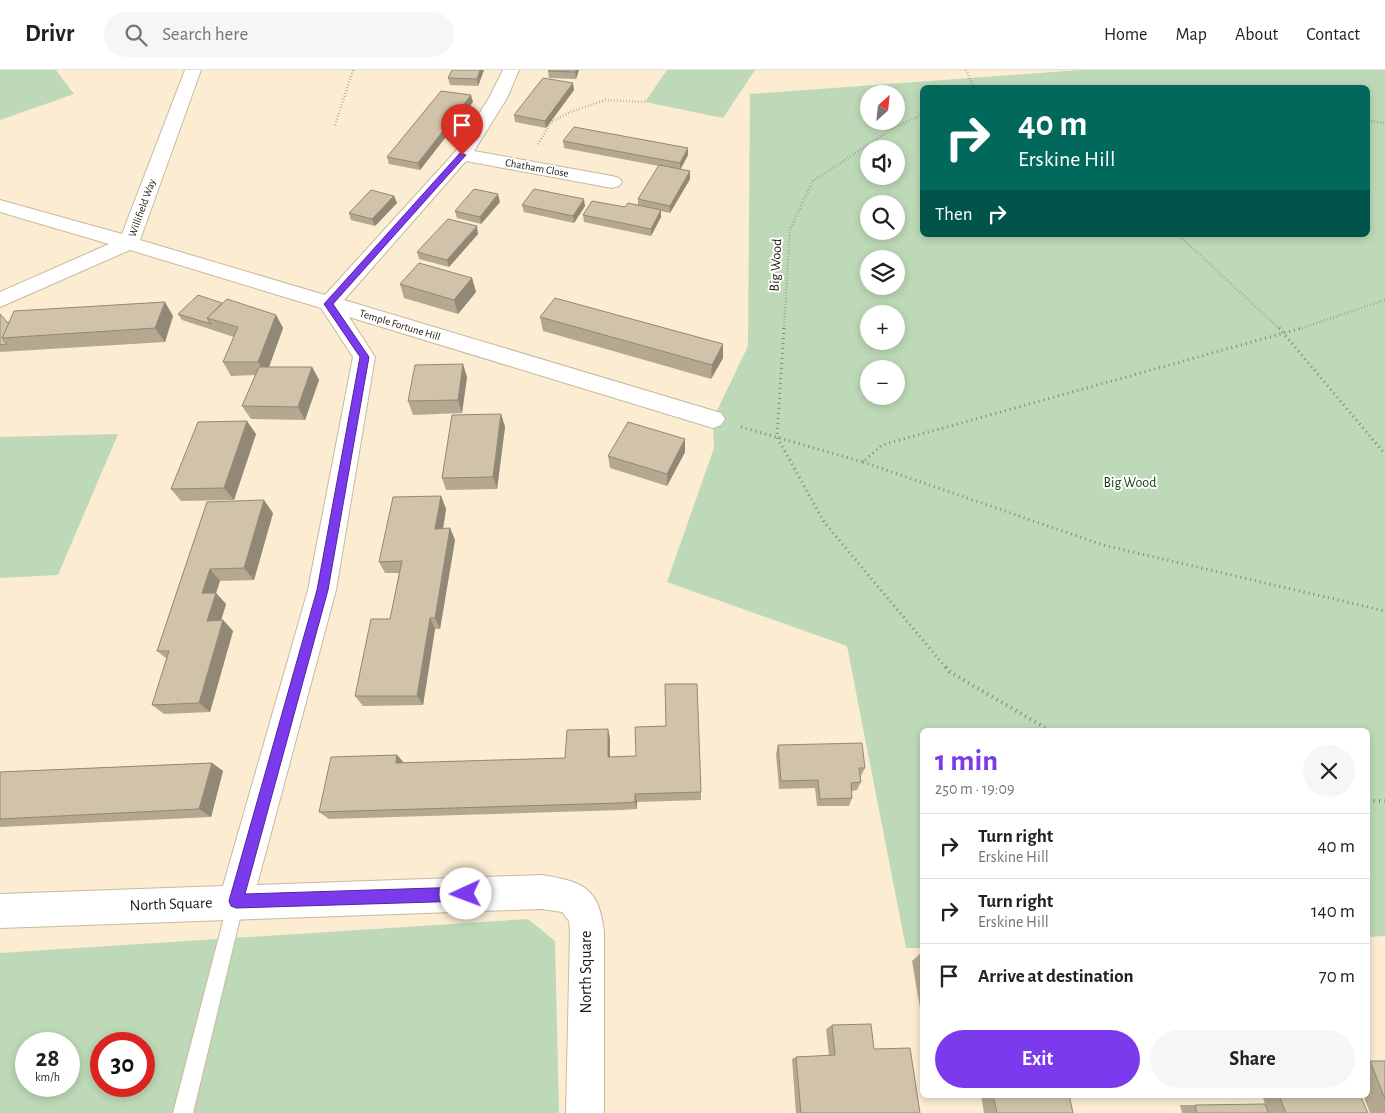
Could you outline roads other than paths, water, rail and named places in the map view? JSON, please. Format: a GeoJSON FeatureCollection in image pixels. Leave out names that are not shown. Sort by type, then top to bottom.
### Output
{"type":"FeatureCollection","features":[{"type":"Feature","properties":{"kind":"street","name":"Willifield Way"},"geometry":{"type":"LineString","coordinates":[[0,300],[129,243],[193,70]]}},
{"type":"Feature","properties":{"kind":"street"},"geometry":{"type":"LineString","coordinates":[[236,901],[322,590],[364,357],[328,304],[462,155],[498,98],[511,70]]}},
{"type":"Feature","properties":{"kind":"street","name":"Chatham Close"},"geometry":{"type":"LineString","coordinates":[[462,155],[612,182]]}},
{"type":"Feature","properties":{"kind":"street","name":"Temple Fortune Hill"},"geometry":{"type":"LineString","coordinates":[[0,206],[713,419]]}},
{"type":"Feature","properties":{"kind":"street","name":"North Square"},"geometry":{"type":"LineString","coordinates":[[0,911],[236,901],[542,892],[572,897],[585,915],[587,932],[585,1113]]}},
{"type":"Feature","properties":{"kind":"lane"},"geometry":{"type":"LineString","coordinates":[[183,1113],[236,901]]}},
{"type":"Feature","properties":{"kind":"park label","name":"Big Wood"},"geometry":{"type":"Point","coordinates":[1130,483]}}]}
